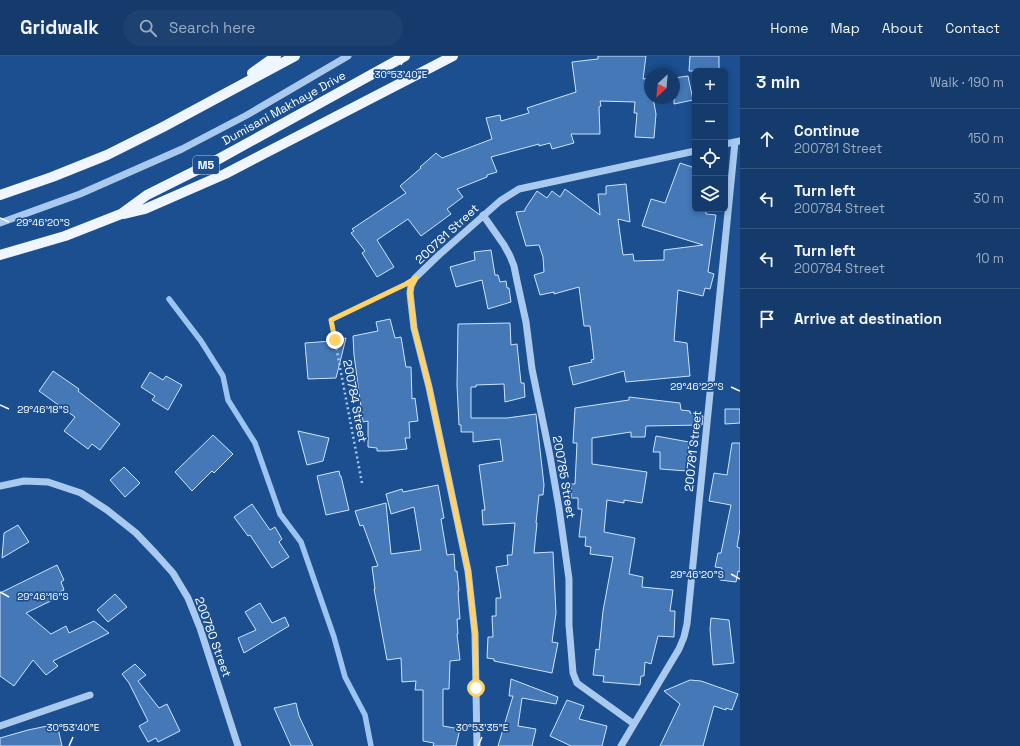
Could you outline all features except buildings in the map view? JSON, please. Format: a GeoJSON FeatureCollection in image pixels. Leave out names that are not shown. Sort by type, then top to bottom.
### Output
{"type":"FeatureCollection","features":[{"type":"Feature","properties":{"kind":"main road"},"geometry":{"type":"LineString","coordinates":[[218,98],[276,56]]}},
{"type":"Feature","properties":{"kind":"main road"},"geometry":{"type":"LineString","coordinates":[[0,195],[108,154],[163,127],[295,56]]}},
{"type":"Feature","properties":{"kind":"main road","name":"Dumisani Makhaye Drive"},"geometry":{"type":"LineString","coordinates":[[0,255],[65,236],[120,214],[147,195],[215,161],[405,56]]}},
{"type":"Feature","properties":{"kind":"main road"},"geometry":{"type":"LineString","coordinates":[[120,214],[145,209],[225,174],[453,56]]}},
{"type":"Feature","properties":{"kind":"street"},"geometry":{"type":"LineString","coordinates":[[0,223],[80,194],[182,149],[247,115],[348,56]]}},
{"type":"Feature","properties":{"kind":"street","name":"200781 Street"},"geometry":{"type":"LineString","coordinates":[[621,746],[679,650],[687,624],[738,142],[728,144]]}},
{"type":"Feature","properties":{"kind":"street","name":"200781 Street"},"geometry":{"type":"LineString","coordinates":[[477,746],[475,634],[468,571],[429,387],[414,328],[410,293],[411,286],[416,278],[440,254],[483,215],[500,201],[519,189],[692,152]]}},
{"type":"Feature","properties":{"kind":"street","name":"200785 Street"},"geometry":{"type":"LineString","coordinates":[[483,215],[504,245],[512,261],[526,322],[532,369],[550,456],[568,566],[569,625],[573,673],[577,683],[634,724]]}},
{"type":"Feature","properties":{"kind":"street","name":"200780 Street"},"geometry":{"type":"LineString","coordinates":[[0,486],[24,481],[48,482],[81,493],[107,510],[136,533],[156,554],[173,573],[188,598],[200,628],[238,746]]}},
{"type":"Feature","properties":{"kind":"street"},"geometry":{"type":"LineString","coordinates":[[0,726],[90,695]]}},
{"type":"Feature","properties":{"kind":"path","name":"200784 Street"},"geometry":{"type":"LineString","coordinates":[[362,483],[331,320],[416,278]]}},
{"type":"Feature","properties":{"kind":"waterway"},"geometry":{"type":"LineString","coordinates":[[169,299],[201,341],[223,376],[228,400],[255,443],[280,514],[301,542],[334,637],[345,677],[365,715],[371,746]]}},
{"type":"Feature","properties":{"kind":"route"},"geometry":{"type":"LineString","coordinates":[[335,340],[331,320],[416,278],[411,286],[410,293],[414,328],[429,387],[468,571],[475,634],[476,688]]}}]}
